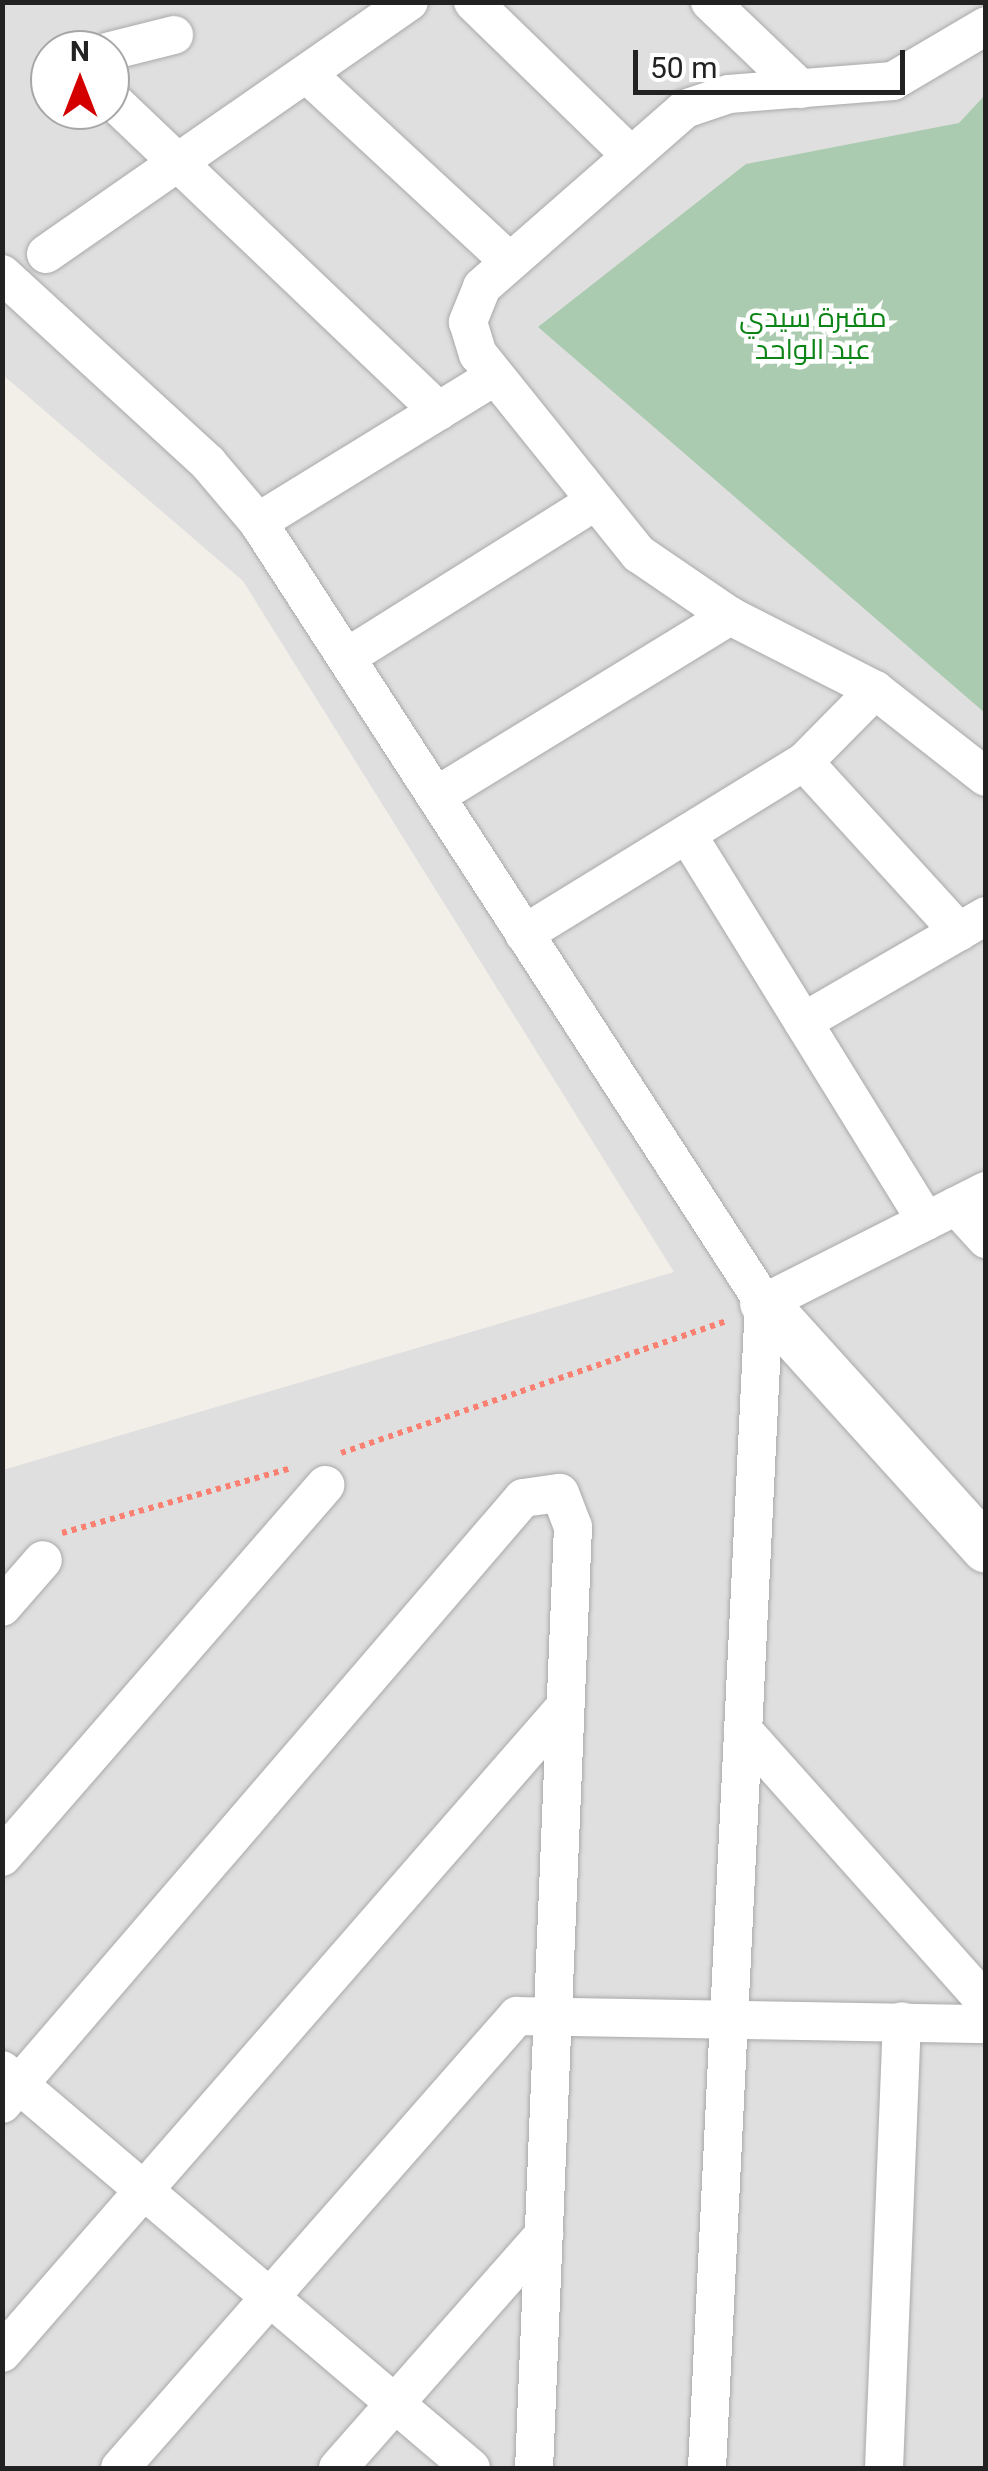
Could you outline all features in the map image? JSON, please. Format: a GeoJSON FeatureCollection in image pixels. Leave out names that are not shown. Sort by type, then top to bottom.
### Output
{"type":"FeatureCollection","features":[{"type":"Feature","properties":{"kind":"street"},"geometry":{"type":"LineString","coordinates":[[46,254],[409,2]]}},
{"type":"Feature","properties":{"kind":"street"},"geometry":{"type":"LineString","coordinates":[[472,2],[627,152]]}},
{"type":"Feature","properties":{"kind":"street"},"geometry":{"type":"LineString","coordinates":[[710,2],[801,89]]}},
{"type":"Feature","properties":{"kind":"street"},"geometry":{"type":"LineString","coordinates":[[964,2],[986,24],[893,82],[706,100],[627,152],[510,261],[470,310],[470,339],[594,502],[639,554],[730,616],[875,690],[986,777]]}},
{"type":"Feature","properties":{"kind":"street"},"geometry":{"type":"LineString","coordinates":[[130,46],[174,35]]}},
{"type":"Feature","properties":{"kind":"street"},"geometry":{"type":"LineString","coordinates":[[307,74],[510,261]]}},
{"type":"Feature","properties":{"kind":"street"},"geometry":{"type":"LineString","coordinates":[[130,120],[174,168],[439,411]]}},
{"type":"Feature","properties":{"kind":"street"},"geometry":{"type":"LineString","coordinates":[[2,274],[208,463],[258,522],[764,1303],[986,1549]]}},
{"type":"Feature","properties":{"kind":"street"},"geometry":{"type":"LineString","coordinates":[[258,522],[495,376]]}},
{"type":"Feature","properties":{"kind":"street"},"geometry":{"type":"LineString","coordinates":[[348,657],[594,502]]}},
{"type":"Feature","properties":{"kind":"street"},"geometry":{"type":"LineString","coordinates":[[436,796],[730,616]]}},
{"type":"Feature","properties":{"kind":"street"},"geometry":{"type":"LineString","coordinates":[[524,934],[804,762],[875,690]]}},
{"type":"Feature","properties":{"kind":"street"},"geometry":{"type":"LineString","coordinates":[[803,1022],[972,924],[804,762]]}},
{"type":"Feature","properties":{"kind":"street"},"geometry":{"type":"LineString","coordinates":[[688,834],[803,1022],[986,1240]]}},
{"type":"Feature","properties":{"kind":"street"},"geometry":{"type":"LineString","coordinates":[[764,1303],[956,1206]]}},
{"type":"Feature","properties":{"kind":"street"},"geometry":{"type":"LineString","coordinates":[[708,2468],[764,1303]]}},
{"type":"Feature","properties":{"kind":"street"},"geometry":{"type":"LineString","coordinates":[[2,1858],[323,1467]]}},
{"type":"Feature","properties":{"kind":"street"},"geometry":{"type":"LineString","coordinates":[[471,2468],[144,2190],[8,2086],[523,1498],[541,1490],[560,1493],[572,1510],[534,2468]]}},
{"type":"Feature","properties":{"kind":"street"},"geometry":{"type":"LineString","coordinates":[[2,1607],[47,1548]]}},
{"type":"Feature","properties":{"kind":"street"},"geometry":{"type":"LineString","coordinates":[[2,2353],[565,1707]]}},
{"type":"Feature","properties":{"kind":"street"},"geometry":{"type":"LineString","coordinates":[[743,1730],[986,2003]]}},
{"type":"Feature","properties":{"kind":"street"},"geometry":{"type":"LineString","coordinates":[[120,2468],[493,2036],[517,2016],[553,2010],[986,2024]]}},
{"type":"Feature","properties":{"kind":"street"},"geometry":{"type":"LineString","coordinates":[[884,2468],[902,2021]]}},
{"type":"Feature","properties":{"kind":"street"},"geometry":{"type":"LineString","coordinates":[[338,2468],[544,2234]]}},
{"type":"Feature","properties":{"kind":"path"},"geometry":{"type":"LineString","coordinates":[[47,1548],[323,1467],[692,1338],[764,1303]]}},
{"type":"Feature","properties":{"kind":"shaded area"},"geometry":{"type":"Polygon","coordinates":[[[3,3],[985,3],[985,2468],[3,2468],[3,1470],[674,1272],[243,581],[3,375],[3,3]]]}},
{"type":"Feature","properties":{"kind":"green space","name":"مقبرة سيدي عبد الواحد"},"geometry":{"type":"Polygon","coordinates":[[[985,95],[985,713],[538,327],[746,164],[959,123],[985,95]]]}}]}
